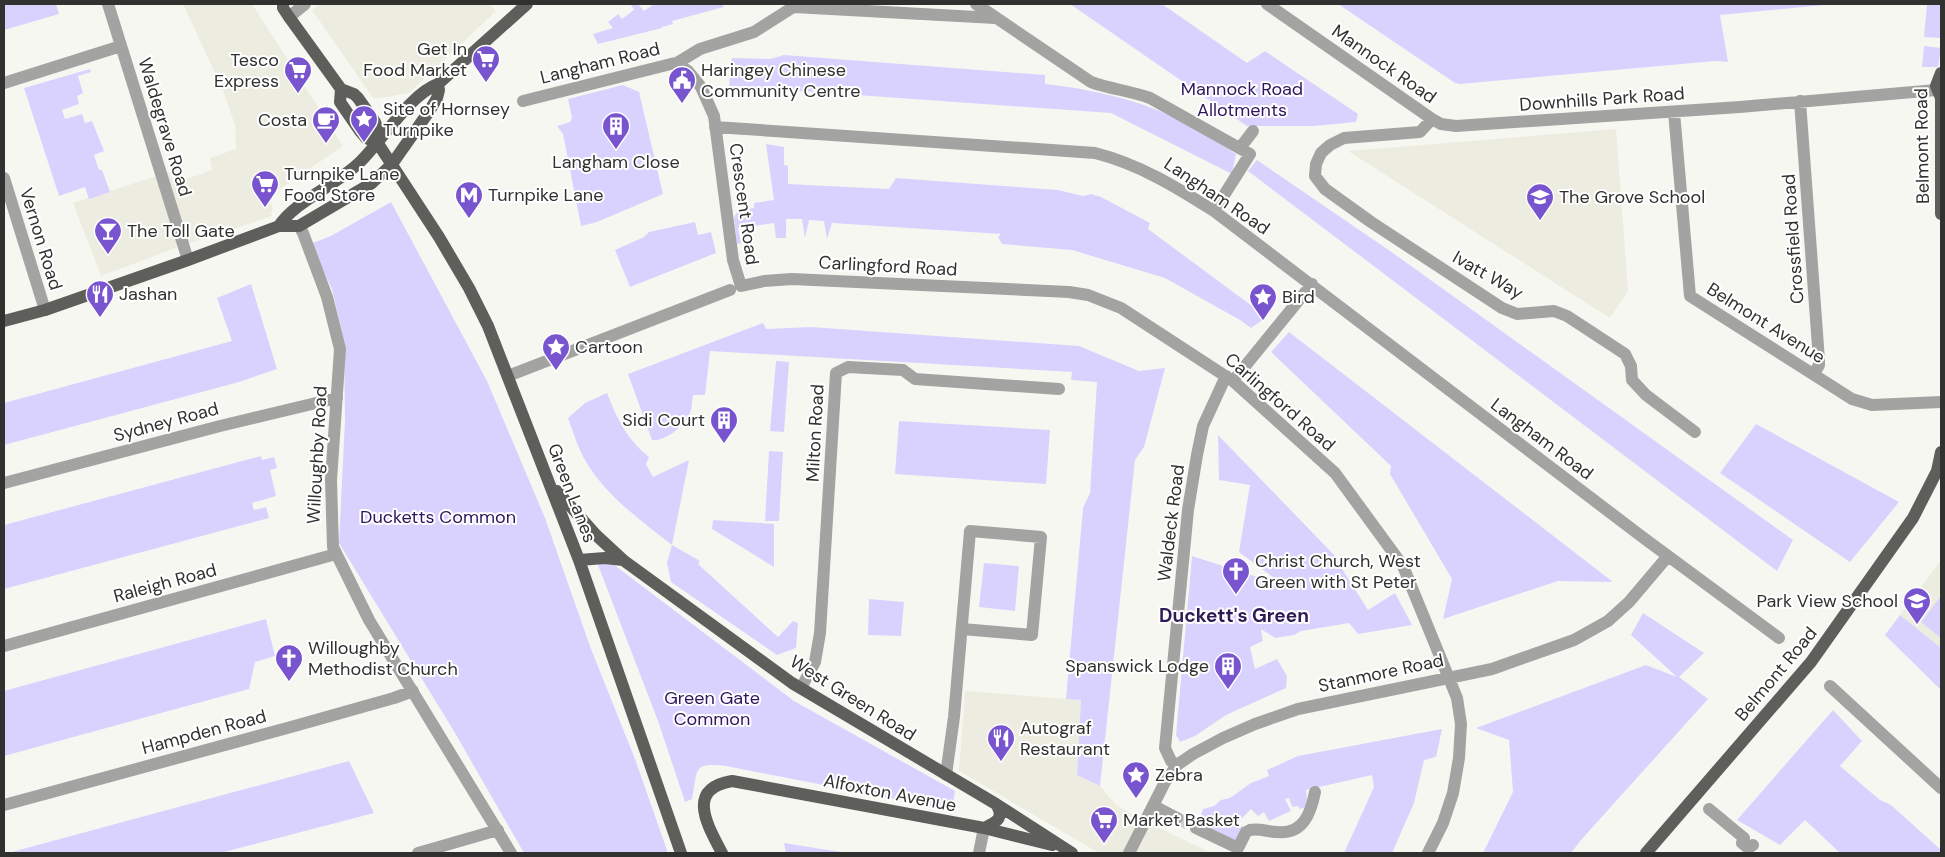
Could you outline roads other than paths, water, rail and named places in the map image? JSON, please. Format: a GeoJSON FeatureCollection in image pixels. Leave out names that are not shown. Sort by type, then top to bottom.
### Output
{"type":"FeatureCollection","features":[{"type":"Feature","properties":{"kind":"main road"},"geometry":{"type":"LineString","coordinates":[[279,226],[290,213],[355,166],[417,99],[433,86],[438,85],[528,4]]}},
{"type":"Feature","properties":{"kind":"main road","name":"Green Lanes"},"geometry":{"type":"LineString","coordinates":[[283,8],[341,89],[340,102],[350,118],[366,138],[377,142],[392,164],[439,237],[469,288],[488,326],[579,560],[681,853]]}},
{"type":"Feature","properties":{"kind":"main road","name":"Belmont Road"},"geometry":{"type":"LineString","coordinates":[[1941,75],[1937,83],[1940,96],[1941,214]]}},
{"type":"Feature","properties":{"kind":"main road"},"geometry":{"type":"LineString","coordinates":[[4,321],[45,310],[279,226],[299,226],[365,188],[392,164],[437,98],[438,85]]}},
{"type":"Feature","properties":{"kind":"main road","name":"Belmont Road"},"geometry":{"type":"LineString","coordinates":[[1646,853],[1812,662],[1913,518],[1937,471],[1941,452]]}},
{"type":"Feature","properties":{"kind":"main road","name":"West Green Road"},"geometry":{"type":"LineString","coordinates":[[545,472],[560,497],[623,560],[801,688],[996,804],[1068,851]]}},
{"type":"Feature","properties":{"kind":"main road"},"geometry":{"type":"LineString","coordinates":[[579,560],[605,558],[623,560]]}},
{"type":"Feature","properties":{"kind":"main road","name":"Alfoxton Avenue"},"geometry":{"type":"LineString","coordinates":[[722,853],[704,815],[703,807],[706,796],[712,789],[721,783],[732,782],[984,828],[1068,851]]}},
{"type":"Feature","properties":{"kind":"main road"},"geometry":{"type":"LineString","coordinates":[[984,828],[995,823],[1000,818],[1000,811],[996,804]]}},
{"type":"Feature","properties":{"kind":"street","name":"Waldegrave Road"},"geometry":{"type":"LineString","coordinates":[[108,4],[188,260]]}},
{"type":"Feature","properties":{"kind":"street"},"geometry":{"type":"LineString","coordinates":[[283,8],[305,4]]}},
{"type":"Feature","properties":{"kind":"street"},"geometry":{"type":"LineString","coordinates":[[976,4],[1091,82],[1103,87],[1140,94],[1150,98],[1250,154],[1214,211]]}},
{"type":"Feature","properties":{"kind":"street","name":"Mannock Road"},"geometry":{"type":"LineString","coordinates":[[1267,4],[1432,119]]}},
{"type":"Feature","properties":{"kind":"street"},"geometry":{"type":"LineString","coordinates":[[677,63],[700,49],[754,32],[796,6],[995,18]]}},
{"type":"Feature","properties":{"kind":"street"},"geometry":{"type":"LineString","coordinates":[[4,83],[122,46]]}},
{"type":"Feature","properties":{"kind":"street","name":"Langham Road"},"geometry":{"type":"LineString","coordinates":[[523,101],[677,63],[701,87],[711,106],[715,127],[1095,153],[1118,158],[1161,178],[1214,211],[1668,556],[1779,638]]}},
{"type":"Feature","properties":{"kind":"street","name":"Downhills Park Road"},"geometry":{"type":"LineString","coordinates":[[1432,119],[1441,124],[1456,126],[1674,112],[1800,101],[1940,96]]}},
{"type":"Feature","properties":{"kind":"street","name":"Crossfield Road"},"geometry":{"type":"LineString","coordinates":[[1800,101],[1819,360],[1819,365],[1814,374]]}},
{"type":"Feature","properties":{"kind":"street","name":"Belmont Avenue"},"geometry":{"type":"LineString","coordinates":[[1674,112],[1690,296],[1852,399],[1872,405],[1941,402]]}},
{"type":"Feature","properties":{"kind":"street","name":"Ivatt Way"},"geometry":{"type":"LineString","coordinates":[[1432,119],[1420,132],[1344,138],[1330,145],[1321,153],[1315,170],[1315,176],[1325,190],[1502,308],[1517,314],[1554,311],[1566,316],[1625,354],[1631,366],[1632,380],[1646,395],[1696,432]]}},
{"type":"Feature","properties":{"kind":"street","name":"Crescent Road"},"geometry":{"type":"LineString","coordinates":[[715,127],[730,246],[737,277],[735,288]]}},
{"type":"Feature","properties":{"kind":"street"},"geometry":{"type":"LineString","coordinates":[[1240,148],[1253,131]]}},
{"type":"Feature","properties":{"kind":"street","name":"Vernon Road"},"geometry":{"type":"LineString","coordinates":[[4,178],[45,310]]}},
{"type":"Feature","properties":{"kind":"street","name":"Willoughby Road"},"geometry":{"type":"LineString","coordinates":[[299,226],[326,297],[339,342],[331,480],[331,542],[370,620],[511,853]]}},
{"type":"Feature","properties":{"kind":"street","name":"Carlingford Road"},"geometry":{"type":"LineString","coordinates":[[508,376],[735,288],[764,281],[792,279],[1069,292],[1106,301],[1121,308],[1229,378],[1336,473],[1403,566],[1457,698],[1462,724],[1459,758],[1450,801],[1443,823],[1428,853]]}},
{"type":"Feature","properties":{"kind":"street","name":"Waldeck Road"},"geometry":{"type":"LineString","coordinates":[[1176,765],[1171,761],[1165,748],[1188,510],[1203,426],[1229,378],[1312,284]]}},
{"type":"Feature","properties":{"kind":"street","name":"Milton Road"},"geometry":{"type":"LineString","coordinates":[[801,688],[815,662],[820,633],[836,373],[848,367],[903,370],[915,379],[1059,389]]}},
{"type":"Feature","properties":{"kind":"street","name":"Sydney Road"},"geometry":{"type":"LineString","coordinates":[[4,483],[220,426],[337,398]]}},
{"type":"Feature","properties":{"kind":"street"},"geometry":{"type":"LineString","coordinates":[[946,775],[954,717],[970,531],[1041,537],[1032,635],[962,629]]}},
{"type":"Feature","properties":{"kind":"street","name":"Raleigh Road"},"geometry":{"type":"LineString","coordinates":[[4,646],[336,554]]}},
{"type":"Feature","properties":{"kind":"street","name":"Stanmore Road"},"geometry":{"type":"LineString","coordinates":[[1176,765],[1223,738],[1255,724],[1298,709],[1492,669],[1574,640],[1608,621],[1629,602],[1668,556]]}},
{"type":"Feature","properties":{"kind":"street"},"geometry":{"type":"LineString","coordinates":[[1830,686],[1941,788]]}},
{"type":"Feature","properties":{"kind":"street","name":"Hampden Road"},"geometry":{"type":"LineString","coordinates":[[4,805],[291,727],[394,698],[412,691]]}},
{"type":"Feature","properties":{"kind":"street"},"geometry":{"type":"LineString","coordinates":[[1129,853],[1176,765]]}},
{"type":"Feature","properties":{"kind":"street"},"geometry":{"type":"LineString","coordinates":[[1196,828],[1238,848],[1246,832],[1250,830],[1282,833],[1298,828],[1309,815],[1314,792]]}},
{"type":"Feature","properties":{"kind":"street"},"geometry":{"type":"LineString","coordinates":[[1154,806],[1177,818]]}},
{"type":"Feature","properties":{"kind":"street"},"geometry":{"type":"LineString","coordinates":[[1709,809],[1753,845]]}},
{"type":"Feature","properties":{"kind":"street"},"geometry":{"type":"LineString","coordinates":[[979,853],[984,828]]}},
{"type":"Feature","properties":{"kind":"street"},"geometry":{"type":"LineString","coordinates":[[418,853],[498,830]]}},
{"type":"Feature","properties":{"kind":"tunnel"},"geometry":{"type":"LineString","coordinates":[[1177,818],[1196,828]]}},
{"type":"Feature","properties":{"kind":"place","name":"Get In Food Market"},"geometry":{"type":"Point","coordinates":[486,83]}},
{"type":"Feature","properties":{"kind":"place","name":"Tesco Express"},"geometry":{"type":"Point","coordinates":[298,94]}},
{"type":"Feature","properties":{"kind":"place","name":"Haringey Chinese Community Centre"},"geometry":{"type":"Point","coordinates":[682,104]}},
{"type":"Feature","properties":{"kind":"place","name":"Site of Hornsey Turnpike"},"geometry":{"type":"Point","coordinates":[364,143]}},
{"type":"Feature","properties":{"kind":"place","name":"Costa"},"geometry":{"type":"Point","coordinates":[326,144]}},
{"type":"Feature","properties":{"kind":"place","name":"Langham Close"},"geometry":{"type":"Point","coordinates":[616,150]}},
{"type":"Feature","properties":{"kind":"place","name":"Turnpike Lane Food Store"},"geometry":{"type":"Point","coordinates":[265,208]}},
{"type":"Feature","properties":{"kind":"place","name":"Turnpike Lane"},"geometry":{"type":"Point","coordinates":[469,219]}},
{"type":"Feature","properties":{"kind":"place","name":"The Grove School"},"geometry":{"type":"Point","coordinates":[1540,221]}},
{"type":"Feature","properties":{"kind":"place","name":"The Toll Gate"},"geometry":{"type":"Point","coordinates":[108,255]}},
{"type":"Feature","properties":{"kind":"place","name":"Jashan"},"geometry":{"type":"Point","coordinates":[100,318]}},
{"type":"Feature","properties":{"kind":"place","name":"Bird"},"geometry":{"type":"Point","coordinates":[1263,321]}},
{"type":"Feature","properties":{"kind":"place","name":"Cartoon"},"geometry":{"type":"Point","coordinates":[556,371]}},
{"type":"Feature","properties":{"kind":"place","name":"Sidi Court"},"geometry":{"type":"Point","coordinates":[724,444]}},
{"type":"Feature","properties":{"kind":"place","name":"Christ Church, West Green with St Peter"},"geometry":{"type":"Point","coordinates":[1236,595]}},
{"type":"Feature","properties":{"kind":"place","name":"Park View School"},"geometry":{"type":"Point","coordinates":[1917,625]}},
{"type":"Feature","properties":{"kind":"place","name":"Willoughby Methodist Church"},"geometry":{"type":"Point","coordinates":[289,682]}},
{"type":"Feature","properties":{"kind":"place","name":"Spanswick Lodge"},"geometry":{"type":"Point","coordinates":[1228,690]}},
{"type":"Feature","properties":{"kind":"place","name":"Autograf Restaurant"},"geometry":{"type":"Point","coordinates":[1001,762]}},
{"type":"Feature","properties":{"kind":"place","name":"Zebra"},"geometry":{"type":"Point","coordinates":[1136,799]}},
{"type":"Feature","properties":{"kind":"place","name":"Market Basket"},"geometry":{"type":"Point","coordinates":[1104,844]}},
{"type":"Feature","properties":{"kind":"district","name":"Duckett's Green"},"geometry":{"type":"Point","coordinates":[1234,615]}},
{"type":"Feature","properties":{"kind":"park label","name":"Mannock Road Allotments"},"geometry":{"type":"Point","coordinates":[1242,99]}},
{"type":"Feature","properties":{"kind":"park label","name":"Ducketts Common"},"geometry":{"type":"Point","coordinates":[438,517]}},
{"type":"Feature","properties":{"kind":"park label","name":"Green Gate Common"},"geometry":{"type":"Point","coordinates":[712,708]}}]}
